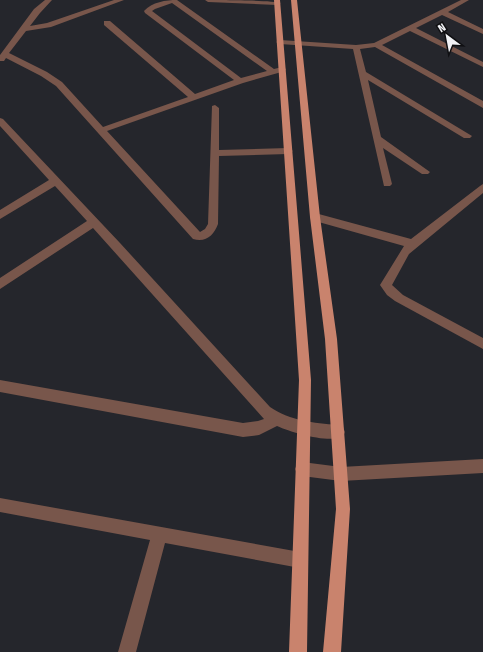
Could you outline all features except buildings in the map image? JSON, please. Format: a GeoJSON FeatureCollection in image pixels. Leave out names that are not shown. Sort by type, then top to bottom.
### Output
{"type":"FeatureCollection","features":[{"type":"Feature","properties":{"kind":"main road"},"geometry":{"type":"LineString","coordinates":[[294,0],[315,217],[331,340],[343,508],[332,652]]}},
{"type":"Feature","properties":{"kind":"main road"},"geometry":{"type":"LineString","coordinates":[[277,1],[280,42],[277,70],[288,151],[305,380],[298,652]]}},
{"type":"Feature","properties":{"kind":"street"},"geometry":{"type":"LineString","coordinates":[[49,0],[37,10],[2,57],[56,81],[197,236],[205,236],[210,232],[213,224],[215,108]]}},
{"type":"Feature","properties":{"kind":"street"},"geometry":{"type":"LineString","coordinates":[[23,29],[48,25],[121,0]]}},
{"type":"Feature","properties":{"kind":"street"},"geometry":{"type":"LineString","coordinates":[[240,81],[148,11],[152,7],[172,0],[277,70]]}},
{"type":"Feature","properties":{"kind":"street"},"geometry":{"type":"LineString","coordinates":[[208,0],[277,1]]}},
{"type":"Feature","properties":{"kind":"street"},"geometry":{"type":"LineString","coordinates":[[280,42],[356,47],[376,45],[466,0]]}},
{"type":"Feature","properties":{"kind":"street"},"geometry":{"type":"LineString","coordinates":[[442,12],[483,32]]}},
{"type":"Feature","properties":{"kind":"street"},"geometry":{"type":"LineString","coordinates":[[107,23],[193,98]]}},
{"type":"Feature","properties":{"kind":"street"},"geometry":{"type":"LineString","coordinates":[[411,28],[483,65]]}},
{"type":"Feature","properties":{"kind":"street"},"geometry":{"type":"LineString","coordinates":[[376,45],[483,105]]}},
{"type":"Feature","properties":{"kind":"street"},"geometry":{"type":"LineString","coordinates":[[356,47],[387,184]]}},
{"type":"Feature","properties":{"kind":"street"},"geometry":{"type":"LineString","coordinates":[[102,130],[240,81],[277,70]]}},
{"type":"Feature","properties":{"kind":"street"},"geometry":{"type":"LineString","coordinates":[[362,74],[467,136]]}},
{"type":"Feature","properties":{"kind":"street"},"geometry":{"type":"LineString","coordinates":[[2,124],[94,222],[265,412],[276,420],[303,429],[338,432]]}},
{"type":"Feature","properties":{"kind":"street"},"geometry":{"type":"LineString","coordinates":[[377,139],[425,172]]}},
{"type":"Feature","properties":{"kind":"street"},"geometry":{"type":"LineString","coordinates":[[214,153],[288,151]]}},
{"type":"Feature","properties":{"kind":"street"},"geometry":{"type":"LineString","coordinates":[[0,215],[56,181]]}},
{"type":"Feature","properties":{"kind":"street"},"geometry":{"type":"LineString","coordinates":[[483,188],[405,251],[386,285],[391,292],[399,298],[483,344]]}},
{"type":"Feature","properties":{"kind":"street"},"geometry":{"type":"LineString","coordinates":[[315,217],[413,244]]}},
{"type":"Feature","properties":{"kind":"street"},"geometry":{"type":"LineString","coordinates":[[0,284],[94,222]]}},
{"type":"Feature","properties":{"kind":"street"},"geometry":{"type":"LineString","coordinates":[[0,386],[243,430],[259,428],[276,420]]}},
{"type":"Feature","properties":{"kind":"street"},"geometry":{"type":"LineString","coordinates":[[302,469],[341,474],[483,466]]}},
{"type":"Feature","properties":{"kind":"street"},"geometry":{"type":"LineString","coordinates":[[0,505],[300,560]]}},
{"type":"Feature","properties":{"kind":"street"},"geometry":{"type":"LineString","coordinates":[[127,652],[159,535]]}}]}
